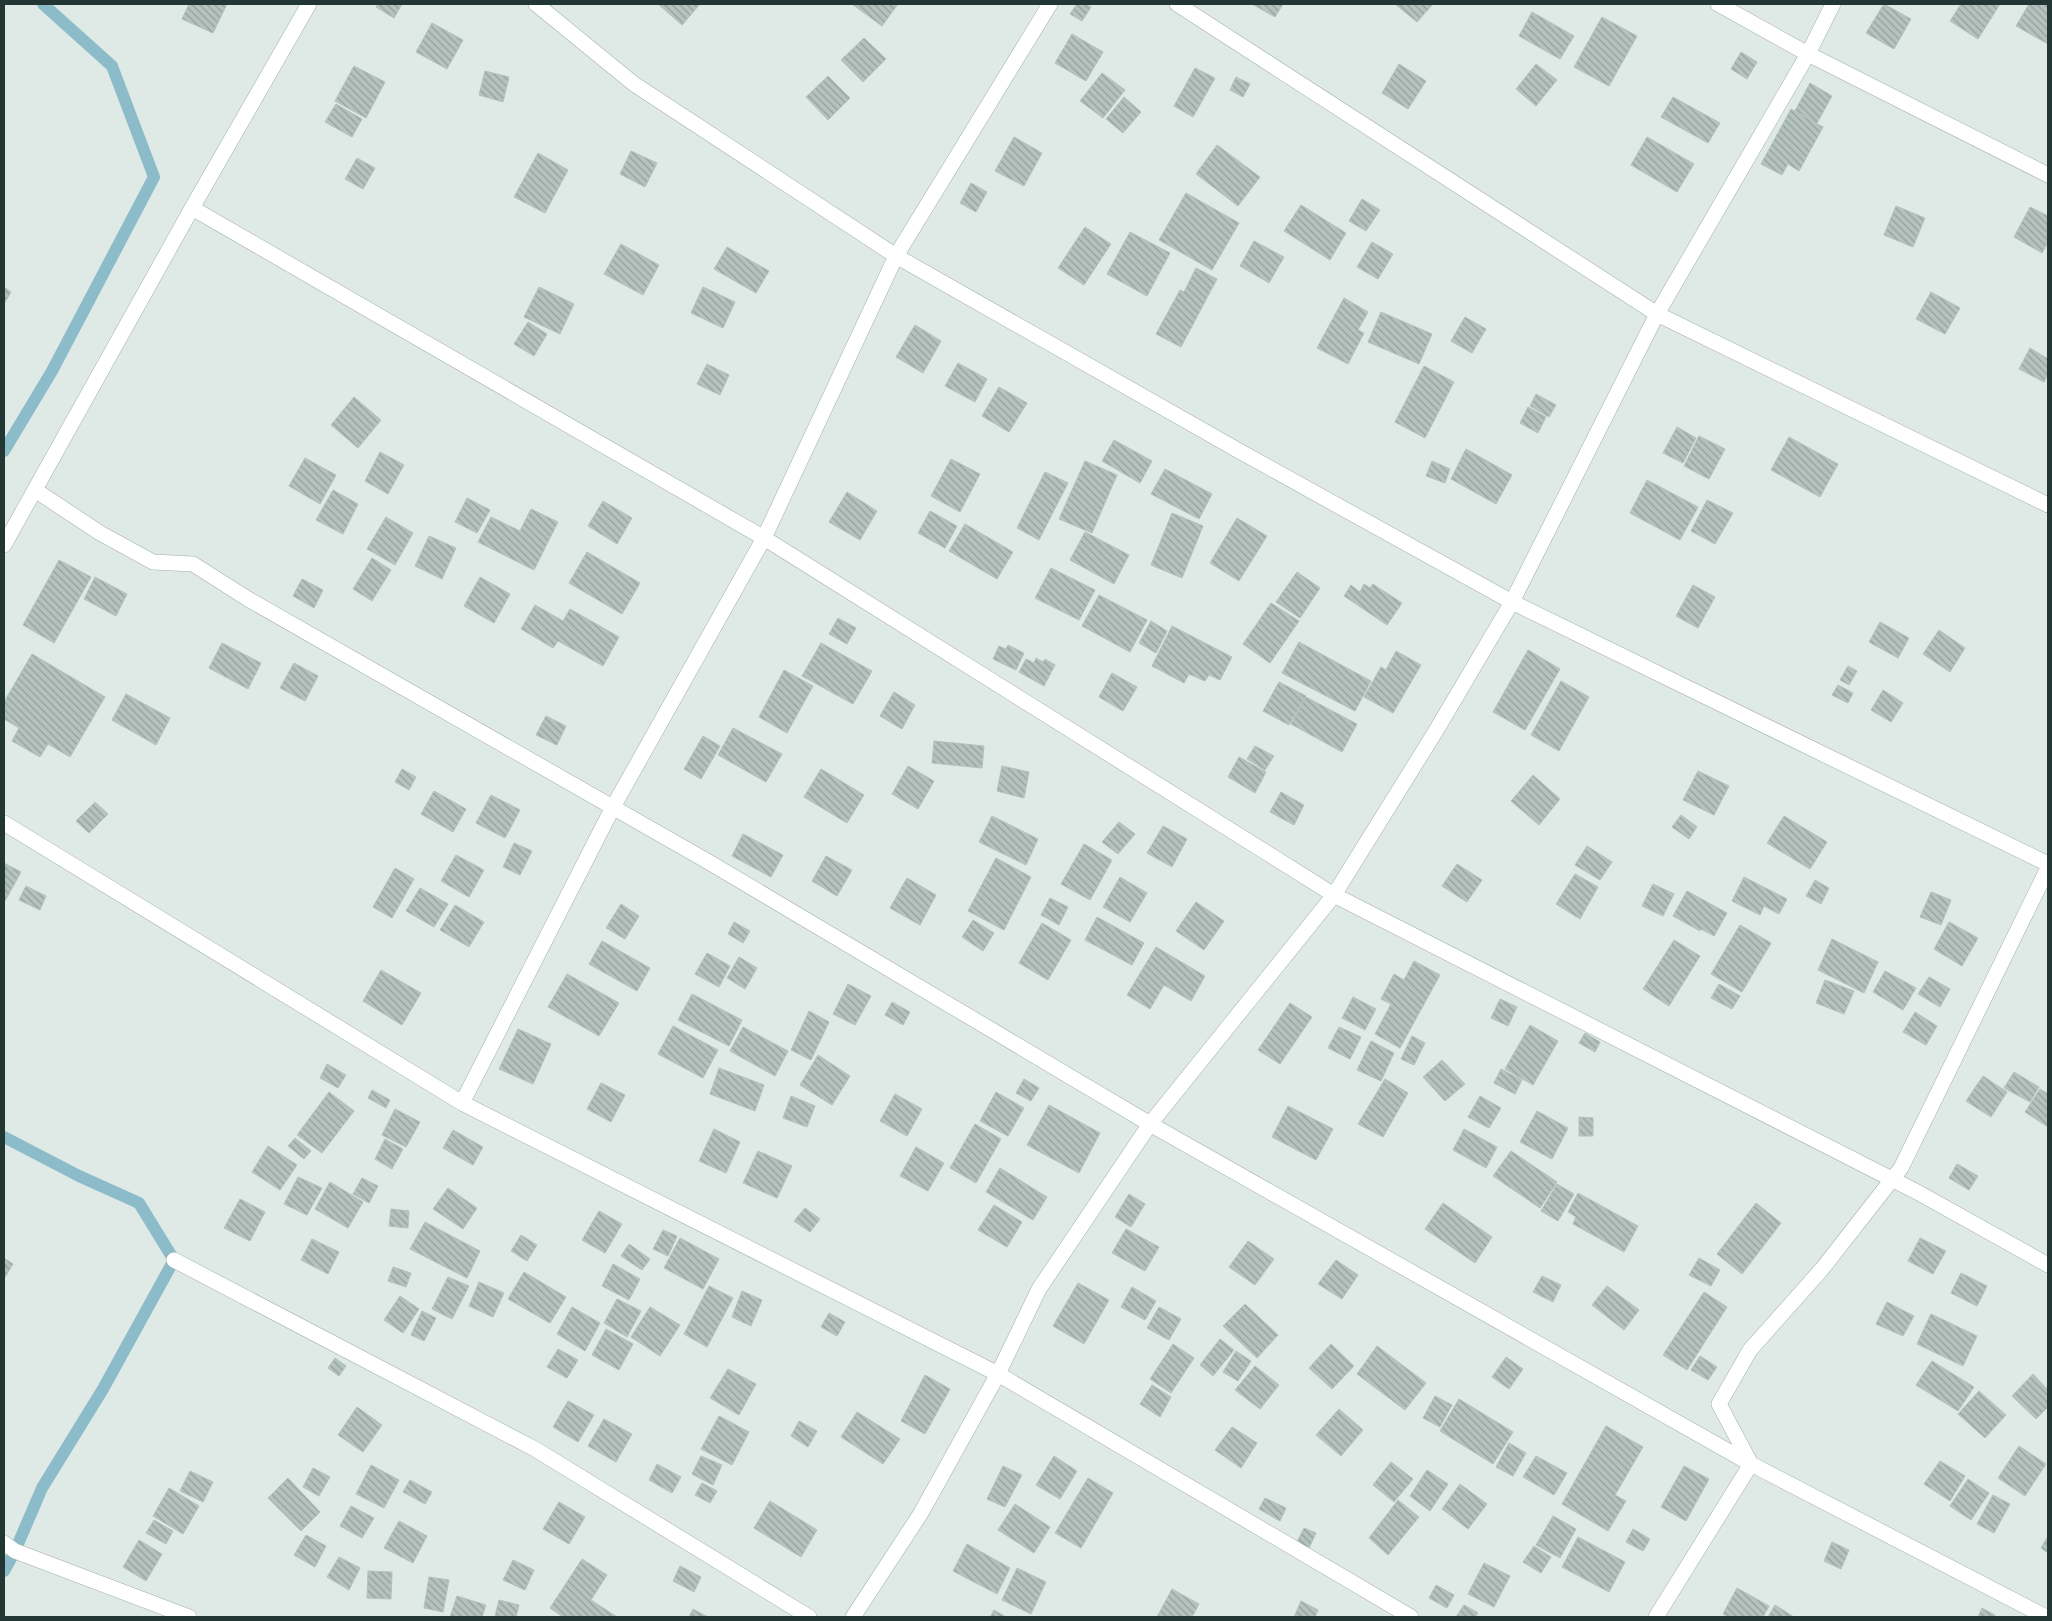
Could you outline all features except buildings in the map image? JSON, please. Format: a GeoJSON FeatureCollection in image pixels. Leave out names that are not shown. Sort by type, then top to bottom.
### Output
{"type":"FeatureCollection","features":[{"type":"Feature","properties":{"kind":"street"},"geometry":{"type":"LineString","coordinates":[[4,545],[192,208],[309,4]]}},
{"type":"Feature","properties":{"kind":"street"},"geometry":{"type":"LineString","coordinates":[[536,4],[634,84],[896,256],[1241,452],[1512,602],[2048,864]]}},
{"type":"Feature","properties":{"kind":"street"},"geometry":{"type":"LineString","coordinates":[[462,1103],[613,807],[764,538],[896,256],[1050,4]]}},
{"type":"Feature","properties":{"kind":"street"},"geometry":{"type":"LineString","coordinates":[[1177,4],[1657,314],[2048,505]]}},
{"type":"Feature","properties":{"kind":"street"},"geometry":{"type":"LineString","coordinates":[[1718,4],[1808,54],[2048,175]]}},
{"type":"Feature","properties":{"kind":"street"},"geometry":{"type":"LineString","coordinates":[[853,1617],[921,1513],[998,1374],[1039,1289],[1150,1124],[1334,895],[1437,729],[1512,602],[1657,314],[1808,54],[1833,4]]}},
{"type":"Feature","properties":{"kind":"street"},"geometry":{"type":"LineString","coordinates":[[192,208],[764,538],[1334,895],[1919,1193],[2048,1265]]}},
{"type":"Feature","properties":{"kind":"street"},"geometry":{"type":"LineString","coordinates":[[35,490],[100,532],[153,562],[193,564],[248,599],[613,807],[1150,1124],[1751,1464],[2046,1617]]}},
{"type":"Feature","properties":{"kind":"street"},"geometry":{"type":"LineString","coordinates":[[4,823],[462,1103],[998,1374],[1411,1617]]}},
{"type":"Feature","properties":{"kind":"street"},"geometry":{"type":"LineString","coordinates":[[1751,1464],[1719,1404],[1750,1350],[1822,1269],[1901,1168],[2048,868]]}},
{"type":"Feature","properties":{"kind":"street"},"geometry":{"type":"LineString","coordinates":[[174,1260],[536,1449],[809,1617]]}},
{"type":"Feature","properties":{"kind":"street"},"geometry":{"type":"LineString","coordinates":[[1656,1617],[1751,1464]]}},
{"type":"Feature","properties":{"kind":"street"},"geometry":{"type":"LineString","coordinates":[[4,1544],[15,1551],[189,1617]]}},
{"type":"Feature","properties":{"kind":"waterway"},"geometry":{"type":"LineString","coordinates":[[4,451],[52,371],[154,177],[112,66],[43,4]]}},
{"type":"Feature","properties":{"kind":"waterway"},"geometry":{"type":"LineString","coordinates":[[4,1137],[79,1176],[139,1203],[174,1260],[103,1389],[42,1488],[15,1551],[4,1571]]}}]}
